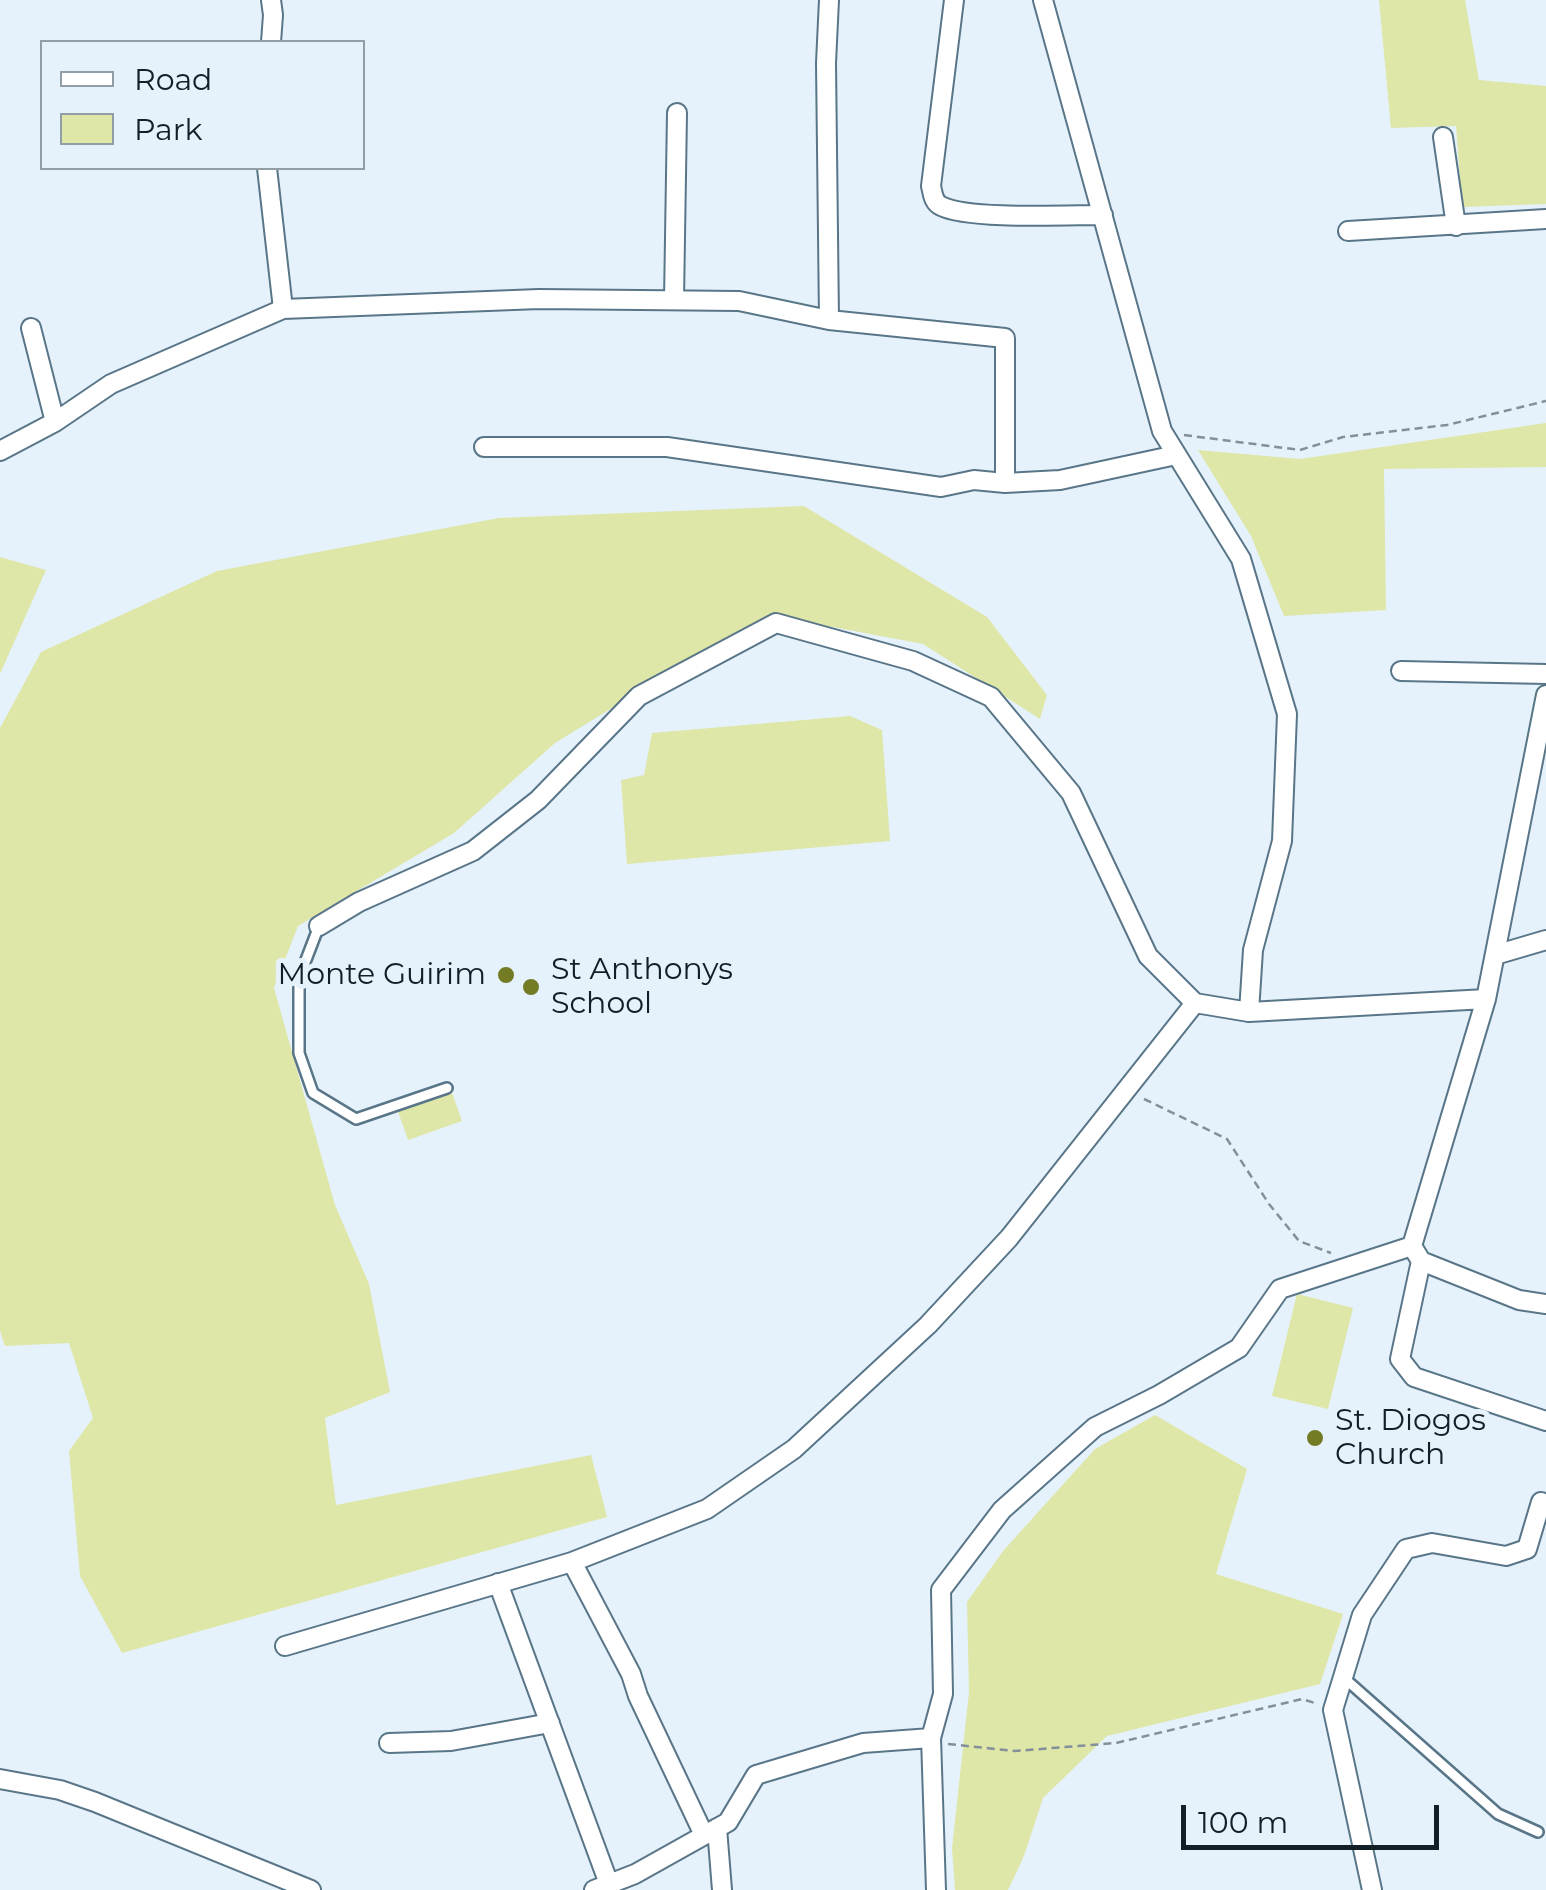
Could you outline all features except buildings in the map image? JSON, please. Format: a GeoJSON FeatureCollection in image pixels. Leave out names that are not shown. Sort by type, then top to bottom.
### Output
{"type":"FeatureCollection","features":[{"type":"Feature","properties":{"kind":"street"},"geometry":{"type":"LineString","coordinates":[[271,0],[272,40]]}},
{"type":"Feature","properties":{"kind":"street"},"geometry":{"type":"LineString","coordinates":[[829,0],[829,320]]}},
{"type":"Feature","properties":{"kind":"street"},"geometry":{"type":"LineString","coordinates":[[954,0],[932,186],[934,200],[940,206],[979,214],[1103,215]]}},
{"type":"Feature","properties":{"kind":"street"},"geometry":{"type":"LineString","coordinates":[[1043,0],[1162,431],[1241,559],[1287,714],[1282,841],[1253,950],[1249,1012]]}},
{"type":"Feature","properties":{"kind":"street"},"geometry":{"type":"LineString","coordinates":[[674,300],[678,113]]}},
{"type":"Feature","properties":{"kind":"street"},"geometry":{"type":"LineString","coordinates":[[1443,137],[1456,226]]}},
{"type":"Feature","properties":{"kind":"street"},"geometry":{"type":"LineString","coordinates":[[267,170],[282,309]]}},
{"type":"Feature","properties":{"kind":"street"},"geometry":{"type":"LineString","coordinates":[[1348,232],[1546,219]]}},
{"type":"Feature","properties":{"kind":"street"},"geometry":{"type":"LineString","coordinates":[[0,451],[55,422],[111,384],[282,309],[539,299],[739,301],[829,320],[1006,338],[1005,483]]}},
{"type":"Feature","properties":{"kind":"street"},"geometry":{"type":"LineString","coordinates":[[31,328],[55,422]]}},
{"type":"Feature","properties":{"kind":"street"},"geometry":{"type":"LineString","coordinates":[[484,447],[667,447],[941,487],[974,480],[1060,480],[1176,454]]}},
{"type":"Feature","properties":{"kind":"street"},"geometry":{"type":"LineString","coordinates":[[320,926],[359,902],[473,851],[538,800],[640,696],[776,623],[913,661],[991,697],[1072,793],[1148,956],[1196,1004],[1249,1012],[1486,998]]}},
{"type":"Feature","properties":{"kind":"street"},"geometry":{"type":"LineString","coordinates":[[1400,671],[1546,674]]}},
{"type":"Feature","properties":{"kind":"street"},"geometry":{"type":"LineString","coordinates":[[1545,701],[1486,998],[1416,1254],[1400,1359],[1414,1377],[1546,1421]]}},
{"type":"Feature","properties":{"kind":"street"},"geometry":{"type":"LineString","coordinates":[[1494,954],[1546,940]]}},
{"type":"Feature","properties":{"kind":"street"},"geometry":{"type":"LineString","coordinates":[[285,1646],[572,1562],[708,1508],[794,1450],[928,1325],[1009,1238],[1196,1004]]}},
{"type":"Feature","properties":{"kind":"street"},"geometry":{"type":"LineString","coordinates":[[936,1890],[931,1740],[943,1694],[940,1590],[1002,1510],[1095,1426],[1239,1348],[1280,1290],[1356,1262],[1416,1254],[1519,1300],[1546,1304]]}},
{"type":"Feature","properties":{"kind":"street"},"geometry":{"type":"LineString","coordinates":[[1372,1890],[1333,1710],[1362,1615],[1406,1549],[1432,1543],[1506,1556],[1527,1549],[1544,1503],[1546,1483]]}},
{"type":"Feature","properties":{"kind":"street"},"geometry":{"type":"LineString","coordinates":[[572,1562],[710,1831],[722,1890]]}},
{"type":"Feature","properties":{"kind":"street"},"geometry":{"type":"LineString","coordinates":[[498,1583],[550,1722],[602,1887],[635,1874],[728,1822],[756,1776],[863,1744],[931,1740]]}},
{"type":"Feature","properties":{"kind":"street"},"geometry":{"type":"LineString","coordinates":[[389,1744],[451,1741],[550,1722]]}},
{"type":"Feature","properties":{"kind":"street"},"geometry":{"type":"LineString","coordinates":[[0,1779],[60,1790],[96,1802],[311,1890]]}},
{"type":"Feature","properties":{"kind":"lane"},"geometry":{"type":"LineString","coordinates":[[320,926],[300,978],[299,1053],[313,1093],[356,1119],[447,1088]]}},
{"type":"Feature","properties":{"kind":"lane"},"geometry":{"type":"LineString","coordinates":[[1343,1676],[1498,1814],[1538,1832]]}},
{"type":"Feature","properties":{"kind":"path"},"geometry":{"type":"LineString","coordinates":[[1162,431],[1300,450],[1343,437],[1447,425],[1546,401]]}},
{"type":"Feature","properties":{"kind":"path"},"geometry":{"type":"LineString","coordinates":[[1125,1092],[1174,1111],[1227,1139],[1269,1204],[1299,1241],[1356,1262]]}},
{"type":"Feature","properties":{"kind":"path"},"geometry":{"type":"LineString","coordinates":[[931,1740],[1014,1751],[1116,1744],[1302,1698],[1333,1710]]}},
{"type":"Feature","properties":{"kind":"green space"},"geometry":{"type":"Polygon","coordinates":[[[1379,0],[1465,0],[1479,80],[1546,86],[1546,204],[1462,207],[1456,126],[1391,128],[1379,0]]]}},
{"type":"Feature","properties":{"kind":"green space"},"geometry":{"type":"Polygon","coordinates":[[[1546,423],[1546,467],[1384,469],[1386,610],[1284,616],[1251,536],[1198,450],[1300,459],[1546,423]]]}},
{"type":"Feature","properties":{"kind":"green space"},"geometry":{"type":"Polygon","coordinates":[[[804,506],[987,617],[1047,695],[1040,719],[923,644],[801,621],[716,644],[555,743],[454,833],[298,926],[274,988],[335,1205],[369,1284],[390,1392],[325,1418],[336,1505],[591,1455],[607,1517],[122,1653],[80,1576],[69,1451],[93,1418],[69,1343],[5,1346],[0,1331],[0,728],[41,652],[217,571],[499,518],[804,506]]]}},
{"type":"Feature","properties":{"kind":"green space"},"geometry":{"type":"Polygon","coordinates":[[[0,557],[46,570],[0,674],[0,557]]]}},
{"type":"Feature","properties":{"kind":"green space"},"geometry":{"type":"Polygon","coordinates":[[[850,716],[882,730],[890,841],[627,864],[621,780],[644,775],[652,733],[850,716]]]}},
{"type":"Feature","properties":{"kind":"green space"},"geometry":{"type":"Polygon","coordinates":[[[451,1090],[462,1121],[408,1140],[397,1109],[451,1090]]]}},
{"type":"Feature","properties":{"kind":"green space"},"geometry":{"type":"Polygon","coordinates":[[[1297,1294],[1353,1308],[1328,1409],[1272,1396],[1297,1294]]]}},
{"type":"Feature","properties":{"kind":"green space"},"geometry":{"type":"Polygon","coordinates":[[[1155,1415],[1247,1469],[1216,1574],[1343,1614],[1320,1684],[1107,1736],[1043,1798],[1008,1890],[955,1890],[952,1848],[969,1692],[967,1602],[1003,1551],[1095,1449],[1155,1415]]]}},
{"type":"Feature","properties":{"kind":"place","name":"Monte Guirim"},"geometry":{"type":"Point","coordinates":[506,975]}},
{"type":"Feature","properties":{"kind":"place","name":"St Anthonys School"},"geometry":{"type":"Point","coordinates":[531,987]}},
{"type":"Feature","properties":{"kind":"place","name":"St. Diogos Church"},"geometry":{"type":"Point","coordinates":[1315,1438]}}]}
